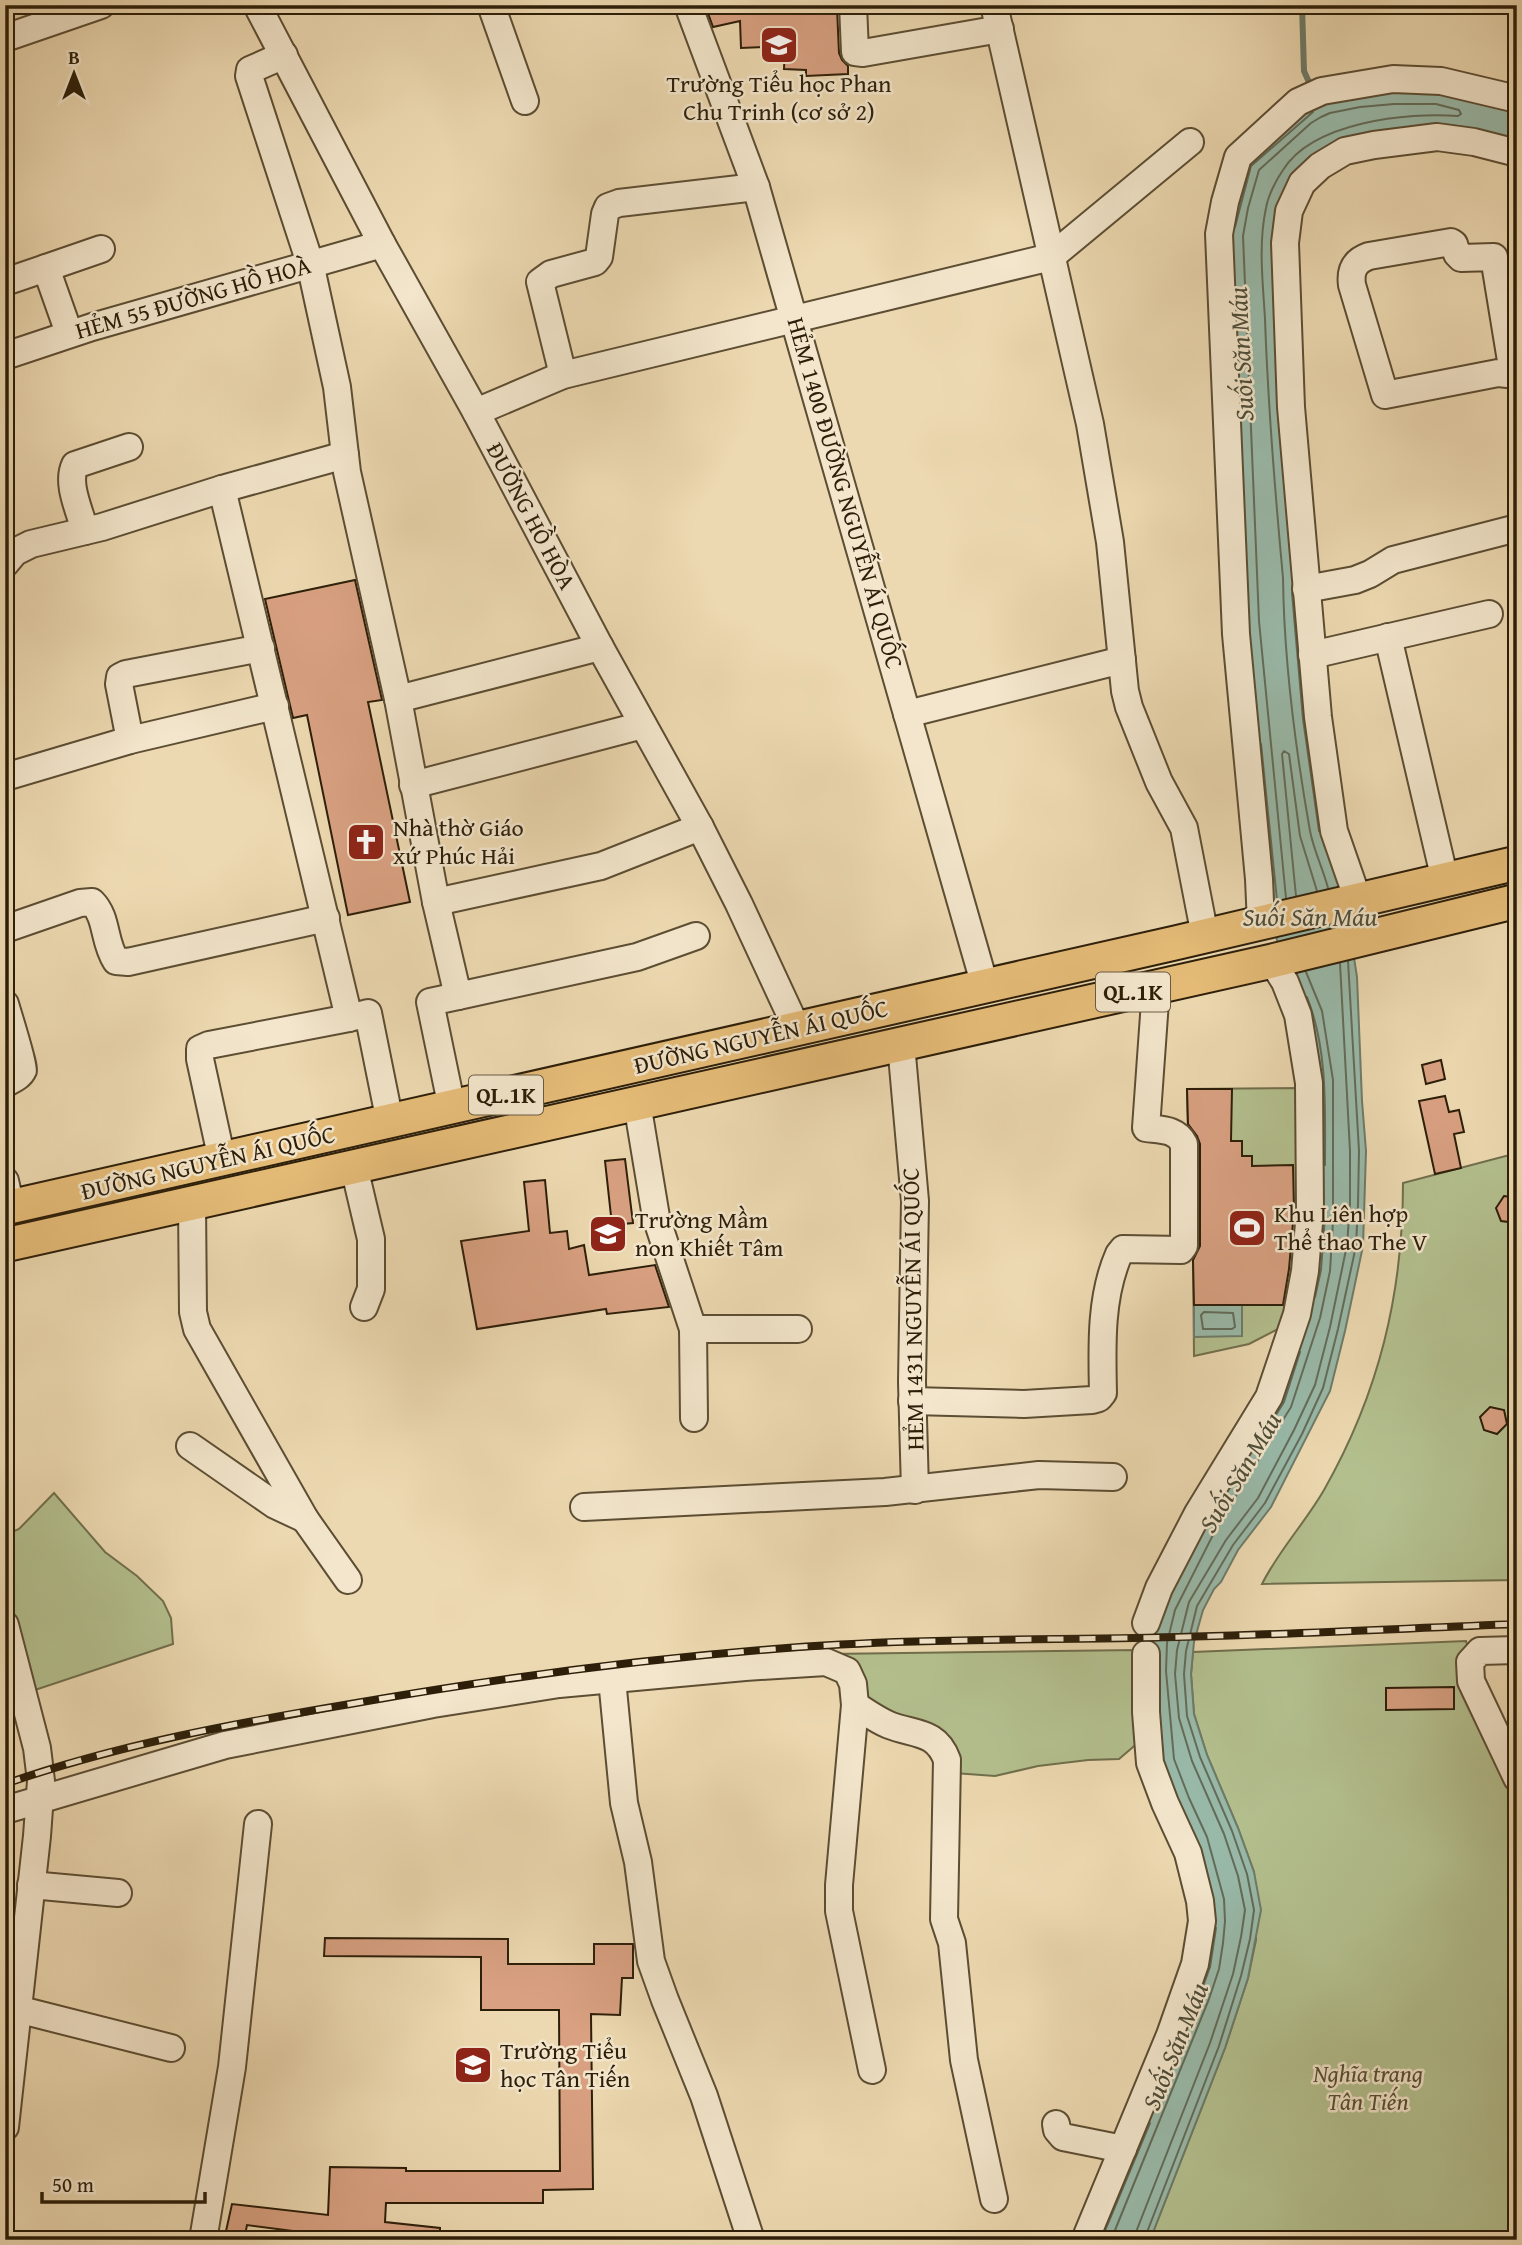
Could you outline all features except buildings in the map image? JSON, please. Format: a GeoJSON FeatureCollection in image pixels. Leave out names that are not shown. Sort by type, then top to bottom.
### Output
{"type":"FeatureCollection","features":[{"type":"Feature","properties":{"kind":"main road","name":"ĐƯỜNG NGUYỄN ÁI QUỐC"},"geometry":{"type":"LineString","coordinates":[[7,1198],[222,1160],[1517,863]]}},
{"type":"Feature","properties":{"kind":"main road","name":"ĐƯỜNG NGUYỄN ÁI QUỐC"},"geometry":{"type":"LineString","coordinates":[[12,1244],[1272,961],[1517,901]]}},
{"type":"Feature","properties":{"kind":"main road"},"geometry":{"type":"LineString","coordinates":[[985,986],[993,1023]]}},
{"type":"Feature","properties":{"kind":"main road"},"geometry":{"type":"LineString","coordinates":[[7,1198],[12,1244]]}},
{"type":"Feature","properties":{"kind":"street"},"geometry":{"type":"LineString","coordinates":[[5,38],[101,5]]}},
{"type":"Feature","properties":{"kind":"street","name":"ĐƯỜNG HỒ HÒA"},"geometry":{"type":"LineString","coordinates":[[257,5],[382,244],[700,827],[797,1029]]}},
{"type":"Feature","properties":{"kind":"street"},"geometry":{"type":"LineString","coordinates":[[491,5],[525,102]]}},
{"type":"Feature","properties":{"kind":"street","name":"HẺM 1400 ĐƯỜNG NGUYỄN ÁI QUỐC"},"geometry":{"type":"LineString","coordinates":[[688,5],[757,187],[985,986]]}},
{"type":"Feature","properties":{"kind":"street"},"geometry":{"type":"LineString","coordinates":[[853,5],[855,52],[863,53],[997,17],[1090,424],[1110,542],[1122,678],[1129,707],[1158,782],[1184,828],[1205,936]]}},
{"type":"Feature","properties":{"kind":"street"},"geometry":{"type":"LineString","coordinates":[[285,55],[250,70],[249,76],[310,263],[337,387],[345,455],[398,699],[436,902],[458,996]]}},
{"type":"Feature","properties":{"kind":"street"},"geometry":{"type":"LineString","coordinates":[[1261,923],[1236,634],[1219,234],[1238,158],[1310,96],[1393,79],[1441,81],[1513,90]]}},
{"type":"Feature","properties":{"kind":"street"},"geometry":{"type":"LineString","coordinates":[[1358,900],[1334,831],[1318,717],[1291,407],[1285,243],[1289,211],[1302,183],[1320,166],[1345,151],[1437,137],[1474,142],[1517,153]]}},
{"type":"Feature","properties":{"kind":"street"},"geometry":{"type":"LineString","coordinates":[[476,412],[563,376],[1051,257],[1191,142]]}},
{"type":"Feature","properties":{"kind":"street"},"geometry":{"type":"LineString","coordinates":[[563,376],[540,282],[551,274],[595,262],[599,257],[608,207],[619,203],[757,187]]}},
{"type":"Feature","properties":{"kind":"street"},"geometry":{"type":"LineString","coordinates":[[1451,242],[1461,258],[1494,257],[1515,374],[1498,373],[1385,395],[1352,285],[1352,271],[1355,266],[1369,256],[1451,242]]}},
{"type":"Feature","properties":{"kind":"street","name":"HẺM 55 ĐƯỜNG HỒ HOÀ"},"geometry":{"type":"LineString","coordinates":[[5,356],[69,333],[382,244]]}},
{"type":"Feature","properties":{"kind":"street"},"geometry":{"type":"LineString","coordinates":[[5,282],[101,249]]}},
{"type":"Feature","properties":{"kind":"street"},"geometry":{"type":"LineString","coordinates":[[46,268],[69,333]]}},
{"type":"Feature","properties":{"kind":"street"},"geometry":{"type":"LineString","coordinates":[[85,531],[72,483],[75,465],[129,447]]}},
{"type":"Feature","properties":{"kind":"street"},"geometry":{"type":"LineString","coordinates":[[5,564],[15,552],[32,544],[345,455]]}},
{"type":"Feature","properties":{"kind":"street"},"geometry":{"type":"LineString","coordinates":[[222,489],[349,1018]]}},
{"type":"Feature","properties":{"kind":"street"},"geometry":{"type":"LineString","coordinates":[[1306,589],[1356,580],[1393,560],[1517,528]]}},
{"type":"Feature","properties":{"kind":"street"},"geometry":{"type":"LineString","coordinates":[[1312,655],[1489,614]]}},
{"type":"Feature","properties":{"kind":"street"},"geometry":{"type":"LineString","coordinates":[[1388,637],[1445,880]]}},
{"type":"Feature","properties":{"kind":"street"},"geometry":{"type":"LineString","coordinates":[[398,699],[600,647]]}},
{"type":"Feature","properties":{"kind":"street"},"geometry":{"type":"LineString","coordinates":[[130,740],[120,677],[261,648]]}},
{"type":"Feature","properties":{"kind":"street"},"geometry":{"type":"LineString","coordinates":[[907,714],[1122,660]]}},
{"type":"Feature","properties":{"kind":"street"},"geometry":{"type":"LineString","coordinates":[[5,778],[130,740],[275,706]]}},
{"type":"Feature","properties":{"kind":"street"},"geometry":{"type":"LineString","coordinates":[[413,785],[643,724]]}},
{"type":"Feature","properties":{"kind":"street"},"geometry":{"type":"LineString","coordinates":[[436,902],[601,866],[700,827]]}},
{"type":"Feature","properties":{"kind":"street"},"geometry":{"type":"LineString","coordinates":[[5,929],[80,903],[92,902],[100,910],[110,951],[116,961],[128,962],[326,918]]}},
{"type":"Feature","properties":{"kind":"street"},"geometry":{"type":"LineString","coordinates":[[452,1108],[430,1002],[637,957],[696,936]]}},
{"type":"Feature","properties":{"kind":"street"},"geometry":{"type":"LineString","coordinates":[[1146,1623],[1158,1588],[1198,1513],[1269,1397],[1297,1314],[1306,1271],[1310,1211],[1309,1083],[1298,1015],[1272,961]]}},
{"type":"Feature","properties":{"kind":"street"},"geometry":{"type":"LineString","coordinates":[[912,1401],[1024,1404],[1092,1400],[1103,1393],[1103,1331],[1106,1306],[1119,1254],[1123,1249],[1181,1250],[1184,1246],[1184,1144],[1181,1136],[1172,1132],[1146,1128],[1156,987]]}},
{"type":"Feature","properties":{"kind":"street"},"geometry":{"type":"LineString","coordinates":[[5,1004],[24,1066],[18,1077],[5,1084]]}},
{"type":"Feature","properties":{"kind":"street"},"geometry":{"type":"LineString","coordinates":[[222,1160],[200,1059],[200,1049],[209,1045],[368,1013],[390,1122]]}},
{"type":"Feature","properties":{"kind":"street","name":"HẺM 1431 NGUYỄN ÁI QUỐC"},"geometry":{"type":"LineString","coordinates":[[901,1044],[915,1201],[912,1401],[915,1490]]}},
{"type":"Feature","properties":{"kind":"street"},"geometry":{"type":"LineString","coordinates":[[637,1103],[656,1217],[693,1329],[694,1418]]}},
{"type":"Feature","properties":{"kind":"street"},"geometry":{"type":"LineString","coordinates":[[354,1167],[371,1239],[371,1289],[364,1307]]}},
{"type":"Feature","properties":{"kind":"street"},"geometry":{"type":"LineString","coordinates":[[192,1203],[193,1312],[197,1329],[305,1519],[348,1580]]}},
{"type":"Feature","properties":{"kind":"street"},"geometry":{"type":"LineString","coordinates":[[693,1329],[798,1329]]}},
{"type":"Feature","properties":{"kind":"street"},"geometry":{"type":"LineString","coordinates":[[190,1446],[275,1505],[305,1519]]}},
{"type":"Feature","properties":{"kind":"street"},"geometry":{"type":"LineString","coordinates":[[584,1507],[915,1490],[1039,1475],[1114,1477]]}},
{"type":"Feature","properties":{"kind":"street"},"geometry":{"type":"LineString","coordinates":[[5,1625],[17,1711],[38,1756],[40,1799],[5,2127]]}},
{"type":"Feature","properties":{"kind":"street"},"geometry":{"type":"LineString","coordinates":[[1517,1650],[1480,1651],[1470,1662],[1471,1681],[1517,1778]]}},
{"type":"Feature","properties":{"kind":"street"},"geometry":{"type":"LineString","coordinates":[[1085,2240],[1170,2035],[1195,1964],[1202,1921],[1188,1853],[1150,1763],[1146,1712],[1146,1654]]}},
{"type":"Feature","properties":{"kind":"street"},"geometry":{"type":"LineString","coordinates":[[5,1810],[225,1745],[433,1704],[559,1684],[826,1662],[847,1671],[853,1684],[855,1705],[839,1911],[872,2070]]}},
{"type":"Feature","properties":{"kind":"street"},"geometry":{"type":"LineString","coordinates":[[612,1679],[624,1803],[638,1862],[651,1961],[664,2000],[704,2096],[751,2240]]}},
{"type":"Feature","properties":{"kind":"street"},"geometry":{"type":"LineString","coordinates":[[855,1705],[890,1726],[935,1740],[943,1748],[947,1760],[944,1919],[952,1943],[964,2060],[994,2199]]}},
{"type":"Feature","properties":{"kind":"street"},"geometry":{"type":"LineString","coordinates":[[203,2240],[232,2067],[258,1824]]}},
{"type":"Feature","properties":{"kind":"street"},"geometry":{"type":"LineString","coordinates":[[32,1885],[118,1893]]}},
{"type":"Feature","properties":{"kind":"street"},"geometry":{"type":"LineString","coordinates":[[17,2009],[171,2048]]}},
{"type":"Feature","properties":{"kind":"street"},"geometry":{"type":"LineString","coordinates":[[1056,2124],[1063,2137],[1123,2149]]}},
{"type":"Feature","properties":{"kind":"green space","name":"Khu Liên hợp Thể thao The V"},"geometry":{"type":"Polygon","coordinates":[[[1302,1088],[1302,1218],[1286,1325],[1249,1344],[1194,1356],[1192,1142],[1188,1132],[1187,1089],[1302,1088]]]}},
{"type":"Feature","properties":{"kind":"green space"},"geometry":{"type":"Polygon","coordinates":[[[1517,1153],[1517,1580],[1262,1584],[1324,1490],[1360,1417],[1384,1342],[1393,1303],[1402,1224],[1403,1183],[1517,1153]]]}},
{"type":"Feature","properties":{"kind":"green space"},"geometry":{"type":"Polygon","coordinates":[[[54,1493],[105,1552],[137,1576],[163,1601],[171,1618],[173,1644],[35,1690],[5,1584],[5,1535],[19,1529],[54,1493]]]}},
{"type":"Feature","properties":{"kind":"green space","name":"Nghĩa trang Tân Tiến"},"geometry":{"type":"Polygon","coordinates":[[[1466,1641],[1469,1651],[1462,1683],[1517,1797],[1517,2240],[1150,2240],[1225,2048],[1248,1978],[1256,1940],[1254,1872],[1207,1755],[1194,1714],[1191,1674],[1193,1652],[1466,1641]]]}},
{"type":"Feature","properties":{"kind":"green space"},"geometry":{"type":"Polygon","coordinates":[[[1136,1650],[1140,1741],[1119,1759],[1038,1766],[995,1776],[954,1773],[868,1705],[829,1654],[1136,1650]]]}},
{"type":"Feature","properties":{"kind":"water","name":"Suối Săn Máu"},"geometry":{"type":"Polygon","coordinates":[[[1437,89],[1517,107],[1517,145],[1377,136],[1281,210],[1342,880],[1357,977],[1366,1151],[1363,1246],[1330,1391],[1271,1507],[1238,1550],[1221,1582],[1214,1589],[1203,1610],[1194,1642],[1191,1674],[1194,1714],[1207,1755],[1254,1872],[1261,1910],[1248,1978],[1225,2048],[1150,2240],[1094,2240],[1203,1965],[1165,1782],[1151,1671],[1151,1641],[1157,1614],[1304,1315],[1306,1014],[1277,940],[1273,922],[1246,664],[1227,235],[1245,162],[1302,110],[1325,98],[1437,89]]]}},
{"type":"Feature","properties":{"kind":"water"},"geometry":{"type":"Polygon","coordinates":[[[1194,1305],[1242,1305],[1242,1336],[1194,1337],[1194,1305]]]}},
{"type":"Feature","properties":{"kind":"waterway"},"geometry":{"type":"LineString","coordinates":[[1302,5],[1304,71],[1312,89]]}},
{"type":"Feature","properties":{"kind":"railway"},"geometry":{"type":"LineString","coordinates":[[5,1784],[91,1757],[267,1718],[460,1686],[669,1659],[864,1643],[1229,1636],[1517,1624]]}},
{"type":"Feature","properties":{"kind":"place","name":"Trường Tiểu học Phan Chu Trinh (cơ sở 2)"},"geometry":{"type":"Point","coordinates":[779,45]}},
{"type":"Feature","properties":{"kind":"place","name":"Nhà thờ Giáo xứ Phúc Hải"},"geometry":{"type":"Point","coordinates":[366,842]}},
{"type":"Feature","properties":{"kind":"place","name":"Khu Liên hợp Thể thao The V"},"geometry":{"type":"Point","coordinates":[1247,1228]}},
{"type":"Feature","properties":{"kind":"place","name":"Trường Mầm non Khiết Tâm"},"geometry":{"type":"Point","coordinates":[608,1234]}},
{"type":"Feature","properties":{"kind":"place","name":"Trường Tiểu học Tân Tiến"},"geometry":{"type":"Point","coordinates":[473,2065]}}]}
